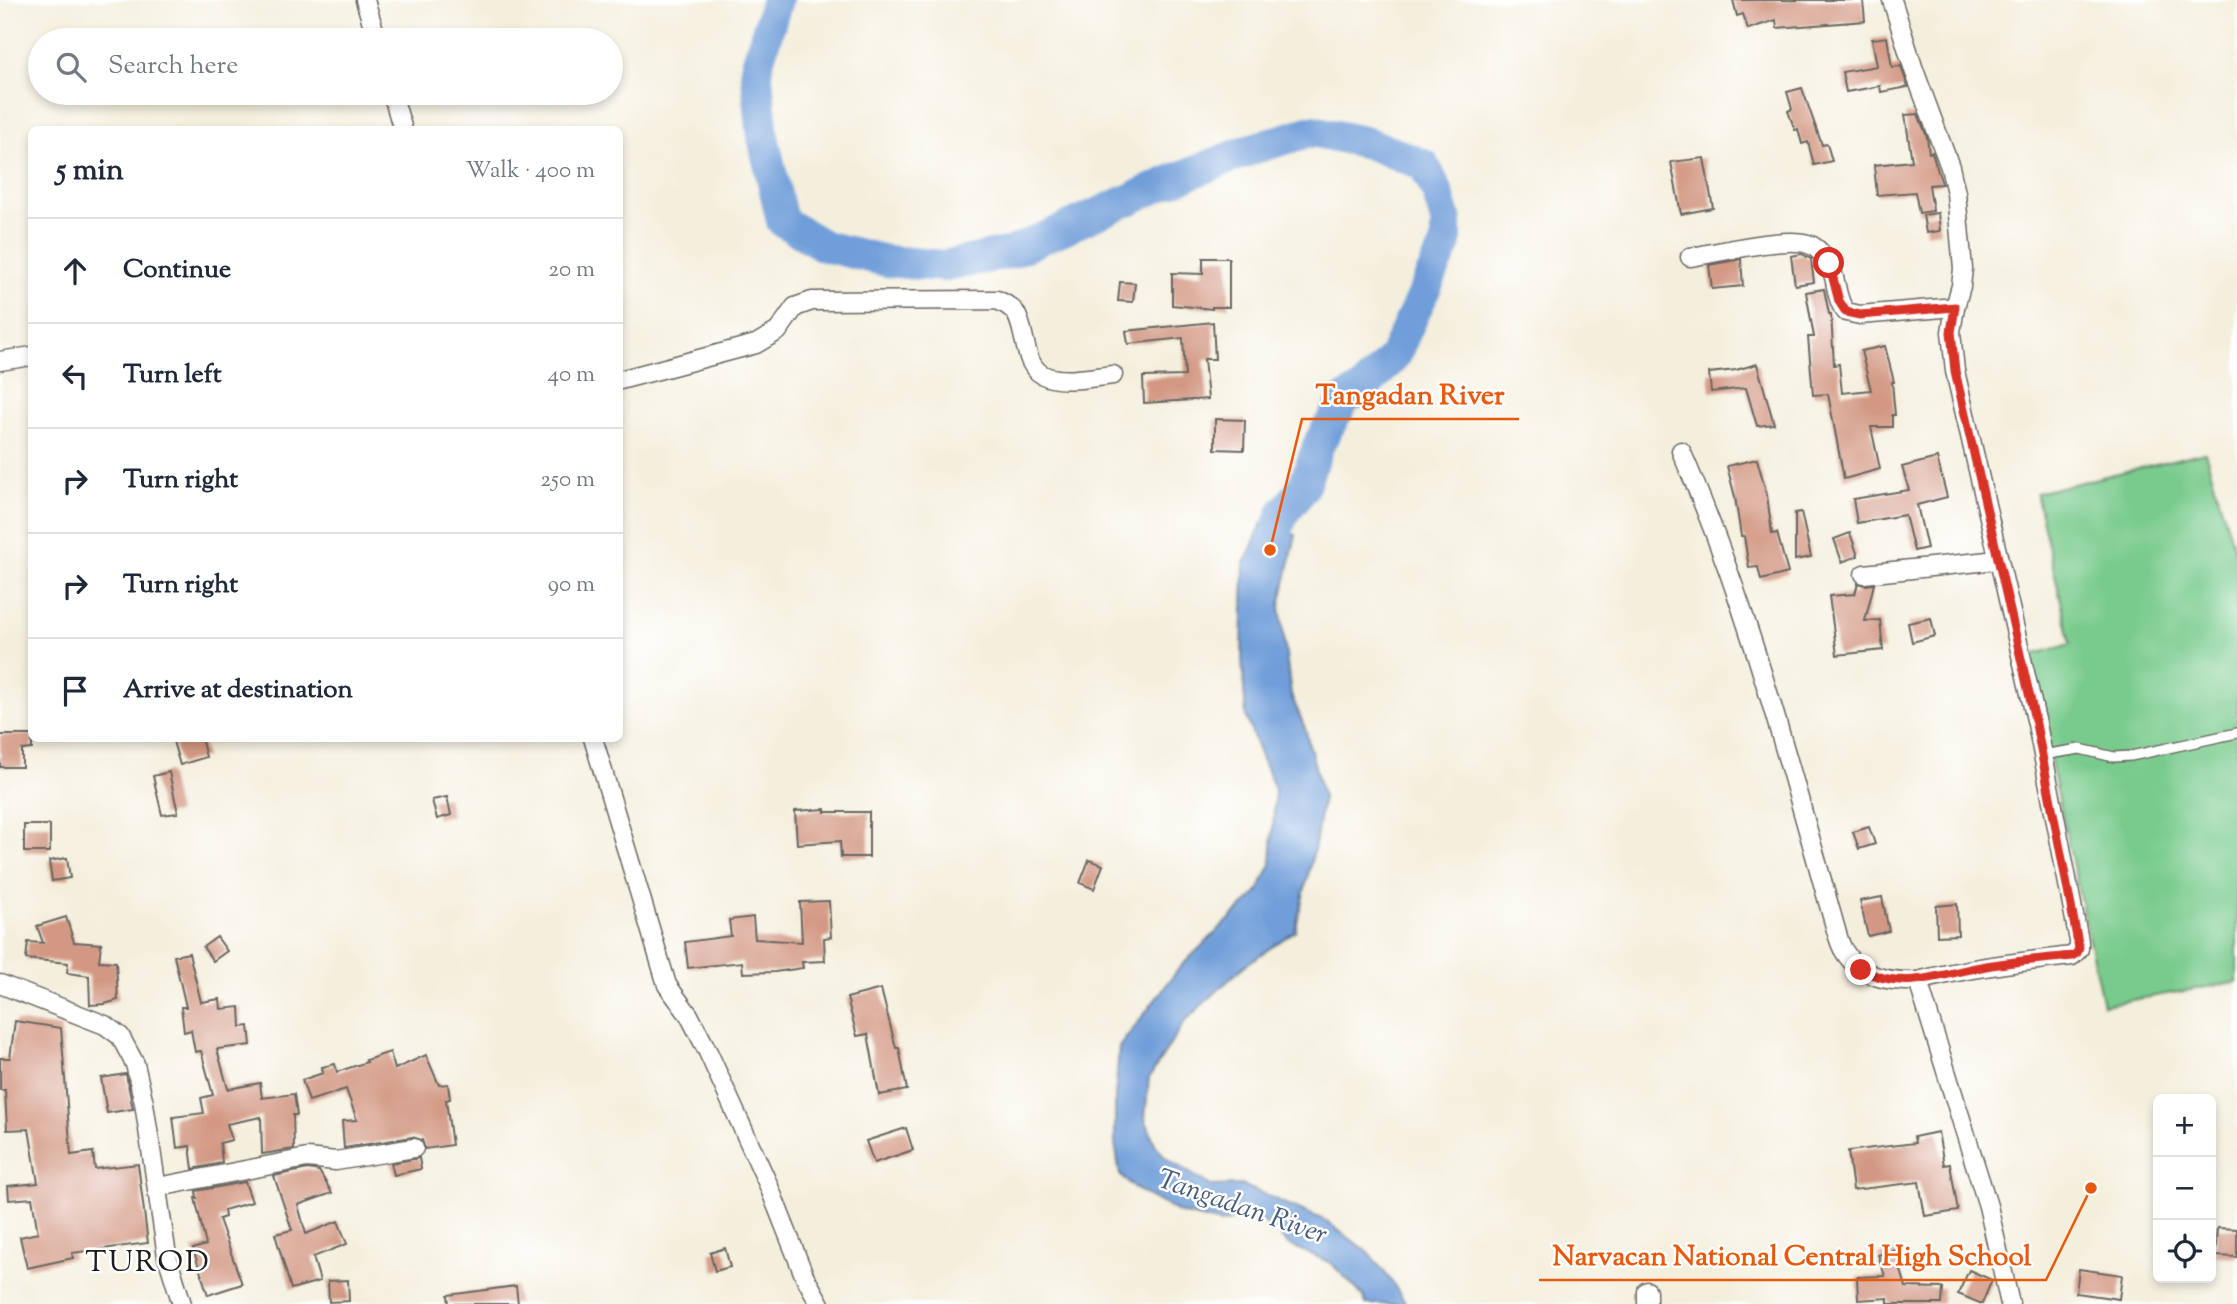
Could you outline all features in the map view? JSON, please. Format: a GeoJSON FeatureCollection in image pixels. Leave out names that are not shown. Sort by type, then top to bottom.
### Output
{"type":"FeatureCollection","features":[{"type":"Feature","properties":{"kind":"street"},"geometry":{"type":"LineString","coordinates":[[365,0],[373,28]]}},
{"type":"Feature","properties":{"kind":"street"},"geometry":{"type":"LineString","coordinates":[[1681,452],[1709,514],[1749,631],[1844,951],[1861,970],[1878,978],[1903,982],[1918,981],[1950,972],[2072,956],[2077,953],[2079,941],[2042,755],[1951,349],[1951,332],[1963,269],[1956,193],[1950,167],[1914,71],[1892,0]]}},
{"type":"Feature","properties":{"kind":"street"},"geometry":{"type":"LineString","coordinates":[[396,105],[402,126]]}},
{"type":"Feature","properties":{"kind":"street"},"geometry":{"type":"LineString","coordinates":[[1690,257],[1784,242],[1808,244],[1815,247],[1829,263],[1839,301],[1846,312],[1860,315],[1955,307]]}},
{"type":"Feature","properties":{"kind":"street"},"geometry":{"type":"LineString","coordinates":[[623,379],[756,344],[778,331],[795,307],[802,303],[853,299],[997,300],[1008,305],[1015,313],[1030,358],[1039,372],[1048,377],[1064,379],[1113,375]]}},
{"type":"Feature","properties":{"kind":"street"},"geometry":{"type":"LineString","coordinates":[[0,360],[28,356]]}},
{"type":"Feature","properties":{"kind":"street"},"geometry":{"type":"LineString","coordinates":[[1864,574],[1998,560]]}},
{"type":"Feature","properties":{"kind":"street"},"geometry":{"type":"LineString","coordinates":[[594,742],[667,985],[689,1015],[708,1052],[768,1184],[804,1275],[820,1304]]}},
{"type":"Feature","properties":{"kind":"street"},"geometry":{"type":"LineString","coordinates":[[1918,981],[1988,1206],[2010,1304]]}},
{"type":"Feature","properties":{"kind":"street"},"geometry":{"type":"LineString","coordinates":[[0,984],[105,1025],[120,1036],[135,1064],[145,1103],[167,1256],[182,1304]]}},
{"type":"Feature","properties":{"kind":"street"},"geometry":{"type":"LineString","coordinates":[[158,1188],[307,1158],[336,1161],[414,1148]]}},
{"type":"Feature","properties":{"kind":"lane"},"geometry":{"type":"LineString","coordinates":[[2042,755],[2080,749],[2114,757],[2131,757],[2237,733]]}},
{"type":"Feature","properties":{"kind":"green space"},"geometry":{"type":"Polygon","coordinates":[[[2205,452],[2237,558],[2237,982],[2103,1005],[2028,656],[2071,644],[2036,493],[2205,452]]]}},
{"type":"Feature","properties":{"kind":"water"},"geometry":{"type":"Polygon","coordinates":[[[1262,523],[1296,535],[1280,606],[1291,695],[1305,728],[1323,797],[1315,845],[1295,931],[1244,966],[1185,1021],[1149,1078],[1145,1118],[1155,1144],[1166,1158],[1211,1186],[1242,1185],[1324,1220],[1368,1252],[1406,1304],[1366,1304],[1364,1297],[1331,1263],[1287,1244],[1277,1232],[1261,1221],[1240,1219],[1221,1223],[1180,1213],[1134,1188],[1120,1175],[1115,1143],[1119,1047],[1181,966],[1258,892],[1271,864],[1275,789],[1246,717],[1242,658],[1244,565],[1262,523]]]}},
{"type":"Feature","properties":{"kind":"building"},"geometry":{"type":"Polygon","coordinates":[[[1733,0],[1863,0],[1865,21],[1777,28],[1776,20],[1748,29],[1743,14],[1737,16],[1733,0]]]}},
{"type":"Feature","properties":{"kind":"building"},"geometry":{"type":"Polygon","coordinates":[[[1887,37],[1892,67],[1901,66],[1908,87],[1881,92],[1880,86],[1846,92],[1842,72],[1877,66],[1872,39],[1887,37]]]}},
{"type":"Feature","properties":{"kind":"building"},"geometry":{"type":"Polygon","coordinates":[[[1802,88],[1822,145],[1827,144],[1832,161],[1814,165],[1808,142],[1802,144],[1798,129],[1795,130],[1788,111],[1792,109],[1787,92],[1802,88]]]}},
{"type":"Feature","properties":{"kind":"building"},"geometry":{"type":"Polygon","coordinates":[[[1918,114],[1927,137],[1929,153],[1932,152],[1942,184],[1929,185],[1933,211],[1919,213],[1915,192],[1877,195],[1874,165],[1912,161],[1905,115],[1918,114]]]}},
{"type":"Feature","properties":{"kind":"building"},"geometry":{"type":"Polygon","coordinates":[[[1704,158],[1713,208],[1681,214],[1671,162],[1704,158]]]}},
{"type":"Feature","properties":{"kind":"building"},"geometry":{"type":"Polygon","coordinates":[[[1938,213],[1940,231],[1926,233],[1923,215],[1938,213]]]}},
{"type":"Feature","properties":{"kind":"building"},"geometry":{"type":"Polygon","coordinates":[[[1802,254],[1811,259],[1814,282],[1795,285],[1791,256],[1802,254]]]}},
{"type":"Feature","properties":{"kind":"building"},"geometry":{"type":"Polygon","coordinates":[[[1203,258],[1229,258],[1229,307],[1212,309],[1172,305],[1172,273],[1203,274],[1203,258]]]}},
{"type":"Feature","properties":{"kind":"building"},"geometry":{"type":"Polygon","coordinates":[[[1741,259],[1743,286],[1712,289],[1709,265],[1741,259]]]}},
{"type":"Feature","properties":{"kind":"building"},"geometry":{"type":"Polygon","coordinates":[[[1120,282],[1135,283],[1133,302],[1118,301],[1120,282]]]}},
{"type":"Feature","properties":{"kind":"building"},"geometry":{"type":"Polygon","coordinates":[[[1824,289],[1831,314],[1834,365],[1839,364],[1842,393],[1871,390],[1861,351],[1885,346],[1894,382],[1895,415],[1892,415],[1892,427],[1871,427],[1880,469],[1844,479],[1828,394],[1813,395],[1808,337],[1814,337],[1806,292],[1824,289]]]}},
{"type":"Feature","properties":{"kind":"building"},"geometry":{"type":"Polygon","coordinates":[[[1213,322],[1215,359],[1204,359],[1208,399],[1144,403],[1143,377],[1185,376],[1183,338],[1128,344],[1126,331],[1213,322]]]}},
{"type":"Feature","properties":{"kind":"building"},"geometry":{"type":"Polygon","coordinates":[[[1757,364],[1774,424],[1757,426],[1746,388],[1711,392],[1709,373],[1757,364]]]}},
{"type":"Feature","properties":{"kind":"building"},"geometry":{"type":"Polygon","coordinates":[[[1215,419],[1245,420],[1244,450],[1215,449],[1215,419]]]}},
{"type":"Feature","properties":{"kind":"building"},"geometry":{"type":"Polygon","coordinates":[[[1937,458],[1947,497],[1917,505],[1927,548],[1914,551],[1905,515],[1857,523],[1853,499],[1909,490],[1902,467],[1937,458]]]}},
{"type":"Feature","properties":{"kind":"building"},"geometry":{"type":"Polygon","coordinates":[[[1757,459],[1767,495],[1772,534],[1777,533],[1788,573],[1761,580],[1758,567],[1749,568],[1727,466],[1757,459]]]}},
{"type":"Feature","properties":{"kind":"building"},"geometry":{"type":"Polygon","coordinates":[[[1801,512],[1811,557],[1795,560],[1795,513],[1801,512]]]}},
{"type":"Feature","properties":{"kind":"building"},"geometry":{"type":"Polygon","coordinates":[[[1850,533],[1858,556],[1842,562],[1834,539],[1850,533]]]}},
{"type":"Feature","properties":{"kind":"building"},"geometry":{"type":"Polygon","coordinates":[[[1858,583],[1874,584],[1865,621],[1880,620],[1883,650],[1837,655],[1829,596],[1855,594],[1858,583]]]}},
{"type":"Feature","properties":{"kind":"building"},"geometry":{"type":"Polygon","coordinates":[[[1931,618],[1935,636],[1912,642],[1908,623],[1931,618]]]}},
{"type":"Feature","properties":{"kind":"building"},"geometry":{"type":"Polygon","coordinates":[[[0,735],[28,735],[32,749],[22,750],[22,767],[0,767],[0,735]]]}},
{"type":"Feature","properties":{"kind":"building"},"geometry":{"type":"Polygon","coordinates":[[[173,742],[202,742],[206,757],[180,765],[173,742]]]}},
{"type":"Feature","properties":{"kind":"building"},"geometry":{"type":"Polygon","coordinates":[[[169,772],[178,813],[162,815],[153,776],[169,772]]]}},
{"type":"Feature","properties":{"kind":"building"},"geometry":{"type":"Polygon","coordinates":[[[447,797],[451,815],[437,819],[432,800],[447,797]]]}},
{"type":"Feature","properties":{"kind":"building"},"geometry":{"type":"Polygon","coordinates":[[[825,809],[825,812],[869,812],[869,857],[841,857],[840,841],[797,844],[795,811],[825,809]]]}},
{"type":"Feature","properties":{"kind":"building"},"geometry":{"type":"Polygon","coordinates":[[[24,825],[50,825],[50,852],[24,852],[24,825]]]}},
{"type":"Feature","properties":{"kind":"building"},"geometry":{"type":"Polygon","coordinates":[[[1869,827],[1875,844],[1859,849],[1853,832],[1869,827]]]}},
{"type":"Feature","properties":{"kind":"building"},"geometry":{"type":"Polygon","coordinates":[[[67,858],[70,878],[52,881],[49,861],[67,858]]]}},
{"type":"Feature","properties":{"kind":"building"},"geometry":{"type":"Polygon","coordinates":[[[1089,860],[1103,865],[1094,889],[1080,883],[1089,860]]]}},
{"type":"Feature","properties":{"kind":"building"},"geometry":{"type":"Polygon","coordinates":[[[1882,897],[1889,931],[1868,936],[1860,901],[1882,897]]]}},
{"type":"Feature","properties":{"kind":"building"},"geometry":{"type":"Polygon","coordinates":[[[829,901],[831,937],[824,938],[825,961],[802,962],[803,968],[775,972],[743,973],[742,962],[688,968],[685,942],[731,936],[729,920],[753,917],[755,939],[802,942],[800,902],[829,901]]]}},
{"type":"Feature","properties":{"kind":"building"},"geometry":{"type":"Polygon","coordinates":[[[1957,904],[1958,935],[1937,936],[1936,906],[1957,904]]]}},
{"type":"Feature","properties":{"kind":"building"},"geometry":{"type":"Polygon","coordinates":[[[66,917],[74,942],[101,944],[99,961],[116,962],[118,1000],[90,1005],[89,976],[67,973],[68,963],[26,959],[28,942],[43,943],[37,926],[66,917]]]}},
{"type":"Feature","properties":{"kind":"building"},"geometry":{"type":"Polygon","coordinates":[[[217,937],[227,951],[213,961],[203,947],[217,937]]]}},
{"type":"Feature","properties":{"kind":"building"},"geometry":{"type":"Polygon","coordinates":[[[189,953],[201,1002],[220,999],[221,1009],[240,1007],[241,1027],[249,1026],[251,1045],[217,1049],[228,1089],[260,1083],[262,1098],[294,1094],[297,1115],[293,1115],[294,1149],[262,1154],[261,1117],[227,1124],[232,1140],[220,1143],[222,1163],[193,1169],[190,1146],[177,1148],[173,1117],[204,1113],[201,1098],[213,1095],[201,1051],[195,1052],[191,1030],[184,1032],[181,1007],[186,1007],[174,956],[189,953]]]}},
{"type":"Feature","properties":{"kind":"building"},"geometry":{"type":"Polygon","coordinates":[[[881,989],[896,1048],[899,1048],[907,1090],[879,1095],[868,1034],[857,1036],[847,998],[881,989]]]}},
{"type":"Feature","properties":{"kind":"building"},"geometry":{"type":"Polygon","coordinates":[[[15,1021],[61,1028],[71,1155],[93,1152],[95,1169],[138,1164],[148,1243],[72,1253],[73,1258],[27,1268],[20,1237],[38,1233],[32,1198],[9,1200],[8,1186],[38,1183],[29,1129],[7,1130],[5,1090],[0,1090],[0,1058],[10,1058],[15,1021]]]}},
{"type":"Feature","properties":{"kind":"building"},"geometry":{"type":"Polygon","coordinates":[[[390,1052],[395,1069],[426,1055],[439,1085],[448,1084],[450,1099],[446,1100],[452,1145],[425,1149],[422,1140],[412,1137],[344,1148],[342,1121],[357,1120],[346,1089],[309,1101],[302,1080],[323,1073],[322,1067],[335,1064],[337,1072],[390,1052]]]}},
{"type":"Feature","properties":{"kind":"building"},"geometry":{"type":"Polygon","coordinates":[[[126,1074],[133,1109],[107,1113],[101,1078],[126,1074]]]}},
{"type":"Feature","properties":{"kind":"building"},"geometry":{"type":"Polygon","coordinates":[[[906,1128],[913,1150],[874,1163],[866,1141],[906,1128]]]}},
{"type":"Feature","properties":{"kind":"building"},"geometry":{"type":"Polygon","coordinates":[[[1938,1132],[1944,1165],[1950,1164],[1958,1211],[1925,1216],[1919,1182],[1853,1190],[1848,1151],[1915,1143],[1914,1137],[1938,1132]]]}},
{"type":"Feature","properties":{"kind":"building"},"geometry":{"type":"Polygon","coordinates":[[[419,1158],[421,1169],[394,1175],[391,1163],[419,1158]]]}},
{"type":"Feature","properties":{"kind":"building"},"geometry":{"type":"Polygon","coordinates":[[[308,1169],[319,1171],[332,1193],[298,1205],[306,1234],[338,1221],[347,1244],[313,1257],[320,1281],[291,1289],[275,1234],[292,1230],[274,1176],[308,1169]]]}},
{"type":"Feature","properties":{"kind":"building"},"geometry":{"type":"Polygon","coordinates":[[[245,1182],[252,1202],[224,1210],[225,1217],[219,1219],[242,1284],[208,1295],[193,1249],[206,1245],[195,1198],[196,1191],[245,1182]]]}},
{"type":"Feature","properties":{"kind":"building"},"geometry":{"type":"Polygon","coordinates":[[[2217,1228],[2237,1229],[2237,1257],[2216,1256],[2217,1228]]]}},
{"type":"Feature","properties":{"kind":"building"},"geometry":{"type":"Polygon","coordinates":[[[725,1248],[730,1267],[715,1271],[710,1253],[725,1248]]]}},
{"type":"Feature","properties":{"kind":"building"},"geometry":{"type":"Polygon","coordinates":[[[1895,1250],[1906,1287],[1943,1288],[1942,1304],[1888,1304],[1888,1298],[1858,1300],[1857,1277],[1885,1276],[1878,1255],[1895,1250]]]}},
{"type":"Feature","properties":{"kind":"building"},"geometry":{"type":"Polygon","coordinates":[[[2079,1269],[2122,1275],[2119,1299],[2076,1293],[2079,1269]]]}},
{"type":"Feature","properties":{"kind":"building"},"geometry":{"type":"Polygon","coordinates":[[[1969,1270],[1992,1280],[1982,1304],[1958,1294],[1969,1270]]]}},
{"type":"Feature","properties":{"kind":"building"},"geometry":{"type":"Polygon","coordinates":[[[348,1280],[349,1301],[329,1302],[328,1281],[348,1280]]]}},
{"type":"Feature","properties":{"kind":"building"},"geometry":{"type":"Polygon","coordinates":[[[516,1286],[518,1304],[449,1304],[448,1295],[516,1286]]]}},
{"type":"Feature","properties":{"kind":"waterway","name":"Tangadan River"},"geometry":{"type":"LineString","coordinates":[[777,0],[756,68],[763,137],[782,221],[824,246],[886,261],[945,266],[1012,252],[1166,183],[1252,149],[1312,131],[1368,143],[1424,165],[1437,191],[1446,221],[1446,243],[1394,357],[1362,390],[1345,399],[1320,441],[1302,490],[1283,513],[1270,550],[1271,570]]}},
{"type":"Feature","properties":{"kind":"place","name":"Tangadan River"},"geometry":{"type":"Point","coordinates":[1270,550]}},
{"type":"Feature","properties":{"kind":"place","name":"Narvacan National Central High School"},"geometry":{"type":"Point","coordinates":[2091,1188]}},
{"type":"Feature","properties":{"kind":"district","name":"TUROD"},"geometry":{"type":"Point","coordinates":[148,1263]}},
{"type":"Feature","properties":{"kind":"route"},"geometry":{"type":"LineString","coordinates":[[1829,263],[1839,301],[1846,312],[1860,315],[1955,307],[1951,332],[1955,371],[2036,724],[2079,941],[2077,953],[2072,956],[1989,965],[1918,981],[1891,981],[1861,970]]}}]}
